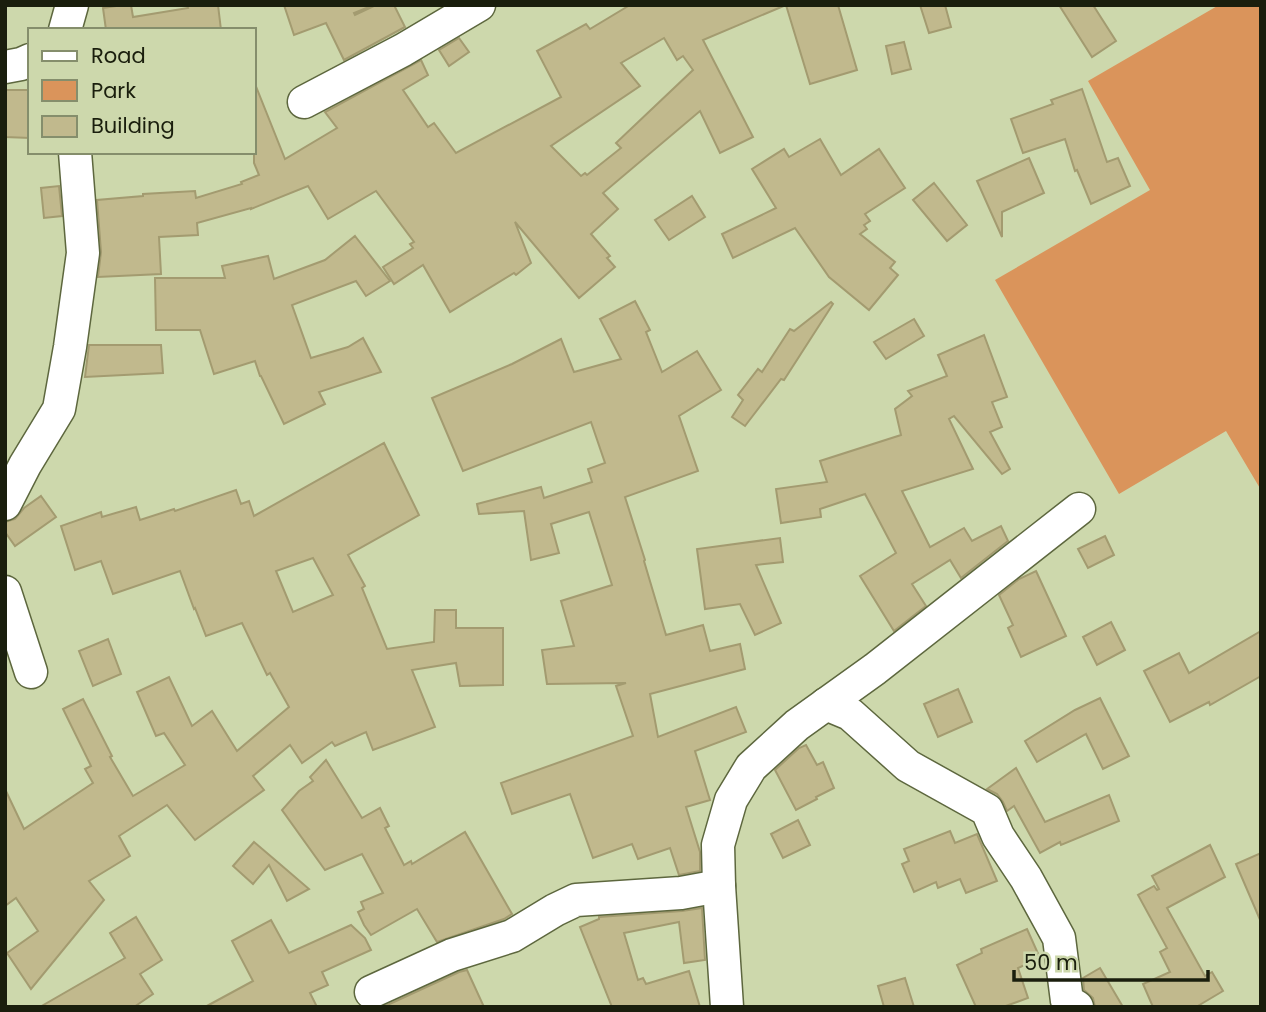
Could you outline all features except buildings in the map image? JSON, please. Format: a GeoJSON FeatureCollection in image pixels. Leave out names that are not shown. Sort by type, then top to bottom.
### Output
{"type":"FeatureCollection","features":[{"type":"Feature","properties":{"kind":"street"},"geometry":{"type":"LineString","coordinates":[[66,28],[72,5]]}},
{"type":"Feature","properties":{"kind":"street"},"geometry":{"type":"LineString","coordinates":[[304,102],[403,50],[479,5]]}},
{"type":"Feature","properties":{"kind":"street"},"geometry":{"type":"LineString","coordinates":[[5,67],[28,61]]}},
{"type":"Feature","properties":{"kind":"street"},"geometry":{"type":"LineString","coordinates":[[5,504],[58,409],[83,253],[75,154]]}},
{"type":"Feature","properties":{"kind":"street"},"geometry":{"type":"LineString","coordinates":[[727,1007],[718,845],[731,800],[751,767],[797,725],[876,669],[1079,509]]}},
{"type":"Feature","properties":{"kind":"street"},"geometry":{"type":"LineString","coordinates":[[5,592],[31,673]]}},
{"type":"Feature","properties":{"kind":"street"},"geometry":{"type":"LineString","coordinates":[[826,704],[850,714],[908,766],[987,810],[998,836],[1026,878],[1059,938],[1067,1000],[1077,1007]]}},
{"type":"Feature","properties":{"kind":"street"},"geometry":{"type":"LineString","coordinates":[[370,992],[452,955],[512,936],[576,900],[681,893],[719,886]]}},
{"type":"Feature","properties":{"kind":"green space"},"geometry":{"type":"Polygon","coordinates":[[[1219,5],[1261,5],[1261,490],[1226,431],[1119,494],[995,280],[1150,190],[1088,81],[1219,5]]]}}]}
